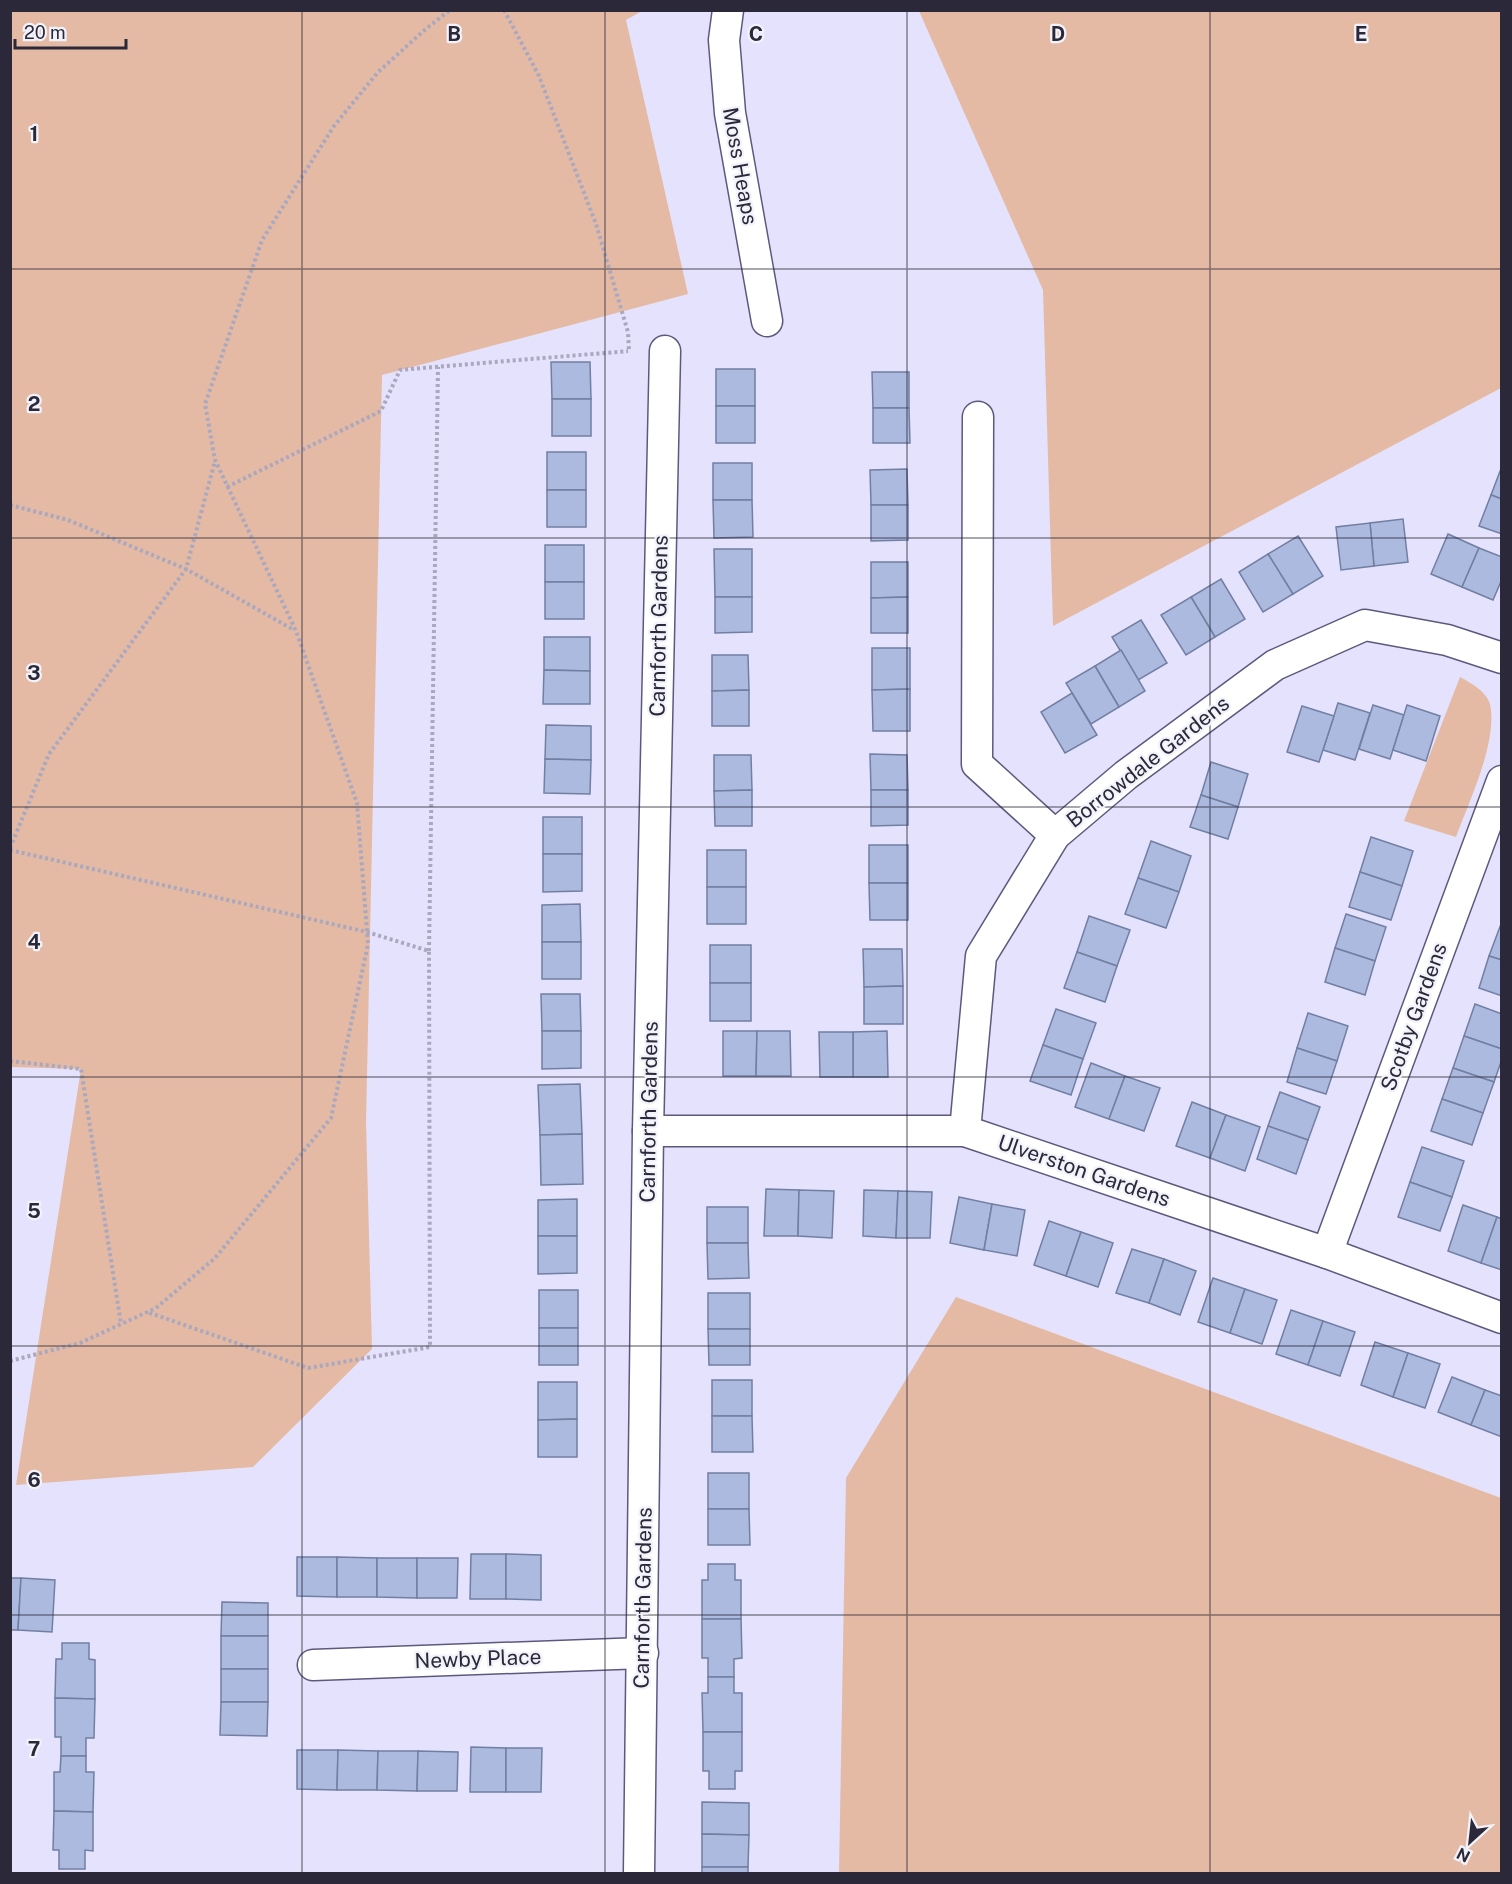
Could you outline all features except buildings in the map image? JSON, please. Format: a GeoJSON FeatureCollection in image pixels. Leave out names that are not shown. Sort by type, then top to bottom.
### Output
{"type":"FeatureCollection","features":[{"type":"Feature","properties":{"kind":"street","name":"Moss Heaps"},"geometry":{"type":"LineString","coordinates":[[728,10],[724,40],[730,113],[767,321]]}},
{"type":"Feature","properties":{"kind":"street","name":"Carnforth Gardens"},"geometry":{"type":"LineString","coordinates":[[639,1874],[648,1131],[665,351]]}},
{"type":"Feature","properties":{"kind":"street"},"geometry":{"type":"LineString","coordinates":[[978,417],[977,764],[1055,835]]}},
{"type":"Feature","properties":{"kind":"street","name":"Borrowdale Gardens"},"geometry":{"type":"LineString","coordinates":[[965,1131],[981,956],[1055,835],[1126,775],[1275,665],[1365,626],[1447,640],[1502,658]]}},
{"type":"Feature","properties":{"kind":"street","name":"Scotby Gardens"},"geometry":{"type":"LineString","coordinates":[[1327,1253],[1502,781]]}},
{"type":"Feature","properties":{"kind":"street","name":"Ulverston Gardens"},"geometry":{"type":"LineString","coordinates":[[648,1131],[965,1131],[1327,1253],[1502,1318]]}},
{"type":"Feature","properties":{"kind":"street","name":"Newby Place"},"geometry":{"type":"LineString","coordinates":[[313,1665],[643,1653]]}},
{"type":"Feature","properties":{"kind":"path"},"geometry":{"type":"LineString","coordinates":[[10,1361],[80,1342],[156,1308],[215,1258],[331,1118],[368,944],[357,803],[296,631],[215,460],[205,404],[262,240],[341,117],[378,72],[450,10]]}},
{"type":"Feature","properties":{"kind":"path"},"geometry":{"type":"LineString","coordinates":[[504,10],[539,76],[596,224],[628,332],[628,351]]}},
{"type":"Feature","properties":{"kind":"path"},"geometry":{"type":"LineString","coordinates":[[227,487],[381,411],[400,370],[628,351],[665,351]]}},
{"type":"Feature","properties":{"kind":"path"},"geometry":{"type":"LineString","coordinates":[[147,1312],[308,1368],[430,1347],[429,951],[438,367]]}},
{"type":"Feature","properties":{"kind":"path"},"geometry":{"type":"LineString","coordinates":[[215,460],[186,569],[49,754],[10,849],[368,932],[429,951]]}},
{"type":"Feature","properties":{"kind":"path"},"geometry":{"type":"LineString","coordinates":[[10,504],[68,520],[186,569],[296,631]]}},
{"type":"Feature","properties":{"kind":"path"},"geometry":{"type":"LineString","coordinates":[[10,1061],[81,1069],[121,1324]]}},
{"type":"Feature","properties":{"kind":"shaded area"},"geometry":{"type":"Polygon","coordinates":[[[11,10],[642,11],[626,20],[688,294],[382,375],[366,1122],[372,1349],[253,1467],[16,1485],[81,1069],[11,1067],[11,10]]]}},
{"type":"Feature","properties":{"kind":"shaded area"},"geometry":{"type":"Polygon","coordinates":[[[919,11],[1501,11],[1501,388],[1053,626],[1043,290],[919,11]]]}},
{"type":"Feature","properties":{"kind":"shaded area"},"geometry":{"type":"Polygon","coordinates":[[[1460,677],[1478,688],[1488,699],[1491,719],[1490,736],[1481,771],[1456,837],[1404,821],[1460,677]]]}},
{"type":"Feature","properties":{"kind":"shaded area"},"geometry":{"type":"Polygon","coordinates":[[[956,1297],[1501,1498],[1501,1873],[839,1873],[846,1478],[956,1297]]]}}]}
